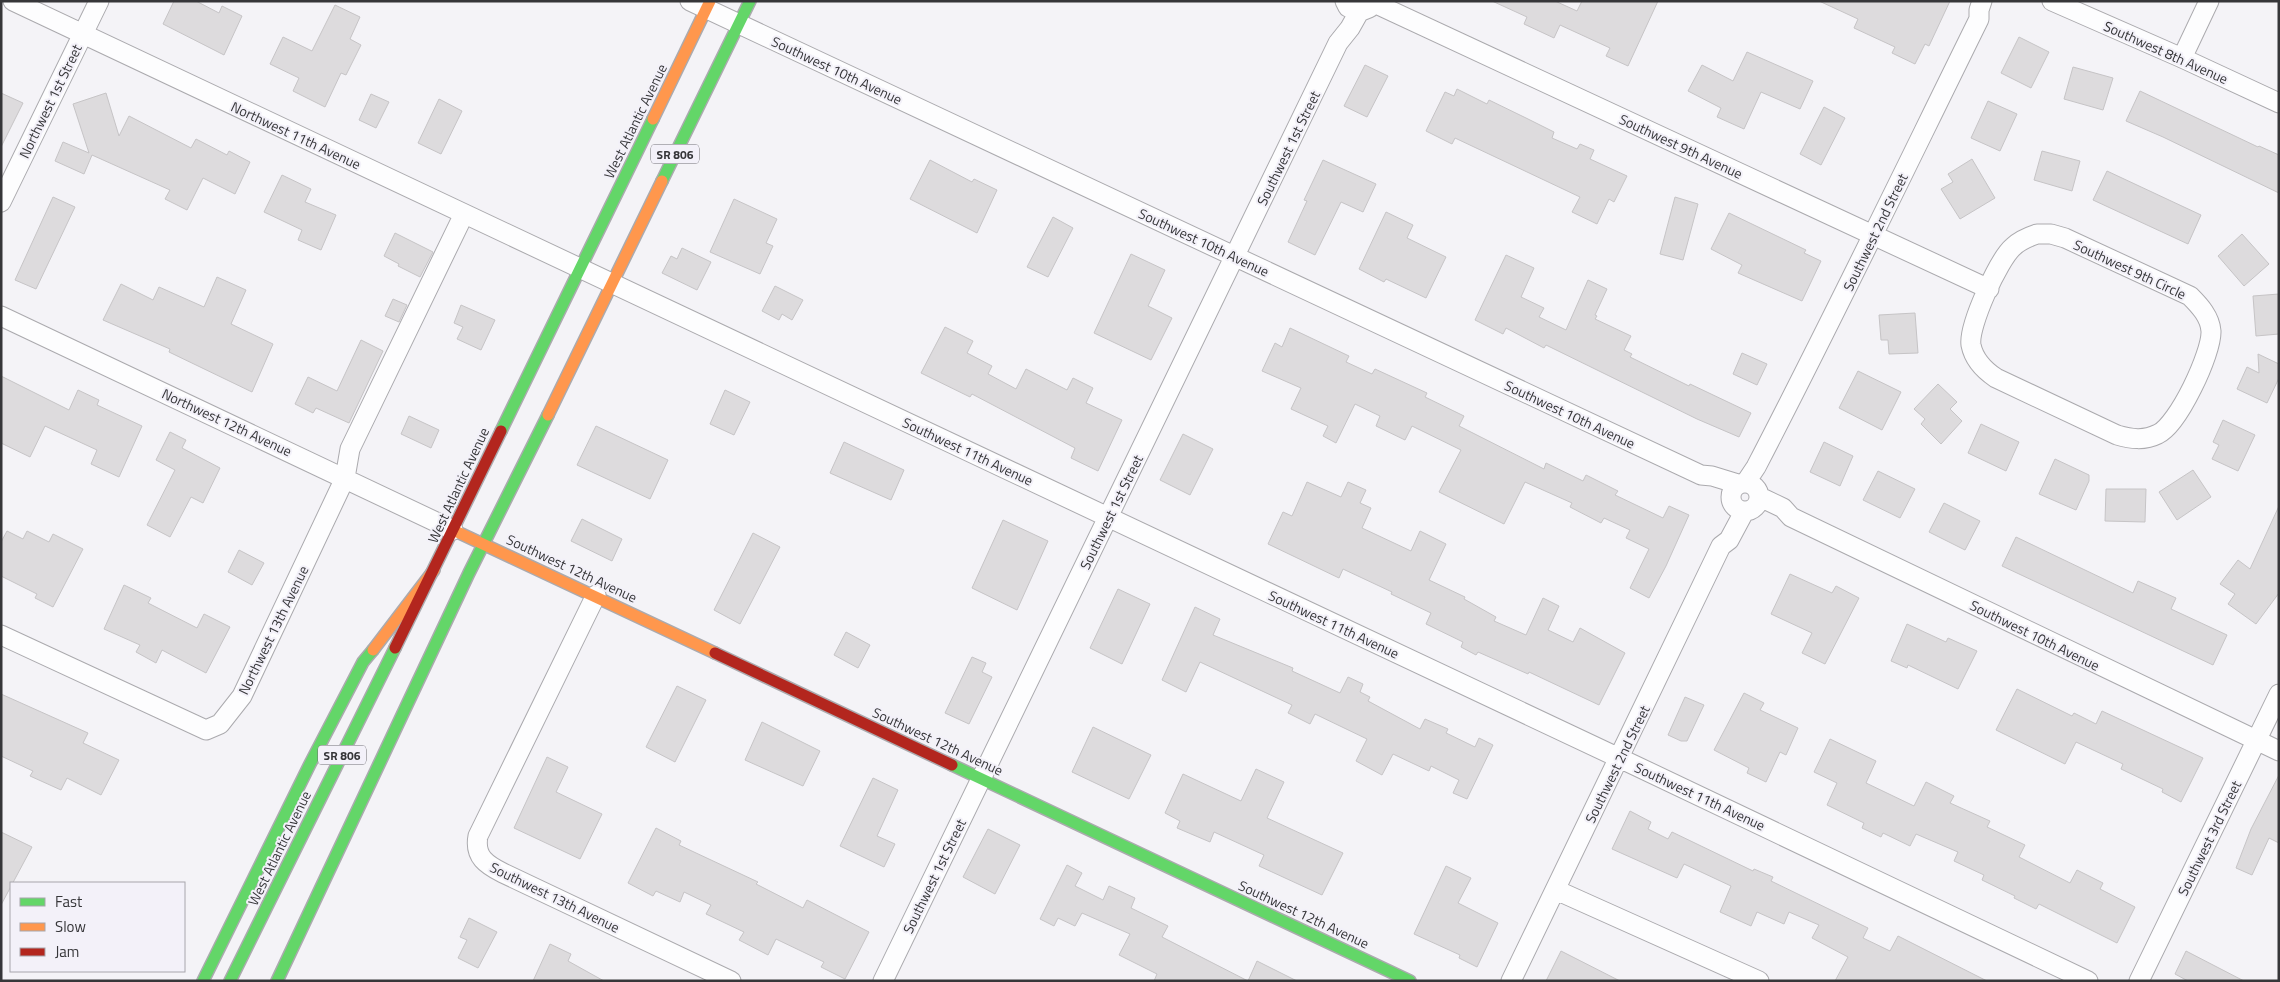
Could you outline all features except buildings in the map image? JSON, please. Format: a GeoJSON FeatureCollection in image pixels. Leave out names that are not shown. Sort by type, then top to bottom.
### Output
{"type":"FeatureCollection","features":[{"type":"Feature","properties":{"kind":"main road","name":"SR 806"},"geometry":{"type":"LineString","coordinates":[[277,981],[484,544],[750,1]]}},
{"type":"Feature","properties":{"kind":"main road","name":"West Atlantic Avenue"},"geometry":{"type":"LineString","coordinates":[[230,981],[434,570],[579,269],[702,4]]}},
{"type":"Feature","properties":{"kind":"main road","name":"Southwest 12th Avenue"},"geometry":{"type":"LineString","coordinates":[[453,530],[596,595],[1410,981]]}},
{"type":"Feature","properties":{"kind":"main road"},"geometry":{"type":"LineString","coordinates":[[203,981],[363,662],[434,570]]}},
{"type":"Feature","properties":{"kind":"main road"},"geometry":{"type":"LineString","coordinates":[[200,960],[263,859]]}},
{"type":"Feature","properties":{"kind":"street","name":"Northwest 11th Avenue"},"geometry":{"type":"LineString","coordinates":[[12,1],[579,269]]}},
{"type":"Feature","properties":{"kind":"street","name":"Northwest 1st Street"},"geometry":{"type":"LineString","coordinates":[[1,202],[99,1]]}},
{"type":"Feature","properties":{"kind":"street","name":"Southwest 2nd Street"},"geometry":{"type":"LineString","coordinates":[[1512,981],[1721,546],[1729,540],[1746,497],[1767,463],[1768,445],[1874,234],[1980,10],[1985,14],[1993,1]]}},
{"type":"Feature","properties":{"kind":"street","name":"Southwest 8th Avenue"},"geometry":{"type":"LineString","coordinates":[[2052,1],[2279,103]]}},
{"type":"Feature","properties":{"kind":"street"},"geometry":{"type":"LineString","coordinates":[[2182,58],[2209,1]]}},
{"type":"Feature","properties":{"kind":"street","name":"Southwest 10th Avenue"},"geometry":{"type":"LineString","coordinates":[[702,4],[739,24],[1235,257],[1702,475],[1712,476],[1783,517],[1792,517],[2279,751]]}},
{"type":"Feature","properties":{"kind":"street","name":"Southwest 1st Street"},"geometry":{"type":"LineString","coordinates":[[883,981],[1338,43],[1340,28],[1360,5]]}},
{"type":"Feature","properties":{"kind":"street","name":"Southwest 9th Avenue"},"geometry":{"type":"LineString","coordinates":[[1360,5],[1874,234],[1989,289]]}},
{"type":"Feature","properties":{"kind":"street","name":"Northwest 13th Avenue"},"geometry":{"type":"LineString","coordinates":[[1,636],[206,730],[220,724],[242,696],[345,478],[350,449],[464,214]]}},
{"type":"Feature","properties":{"kind":"street","name":"Southwest 9th Circle"},"geometry":{"type":"LineString","coordinates":[[2037,234],[2058,236],[2190,296],[2208,318],[2211,332],[2206,356],[2178,414],[2170,426],[2158,434],[2145,439],[2124,437],[1996,378],[1984,370],[1976,358],[1971,345],[1972,330],[1989,289],[2012,247],[2024,239],[2037,234]]}},
{"type":"Feature","properties":{"kind":"street","name":"Southwest 11th Avenue"},"geometry":{"type":"LineString","coordinates":[[579,269],[1620,758],[2088,981]]}},
{"type":"Feature","properties":{"kind":"street","name":"Northwest 12th Avenue"},"geometry":{"type":"LineString","coordinates":[[1,316],[453,530]]}},
{"type":"Feature","properties":{"kind":"street","name":"Southwest 13th Avenue"},"geometry":{"type":"LineString","coordinates":[[596,595],[478,836],[476,846],[486,864],[730,981]]}},
{"type":"Feature","properties":{"kind":"street","name":"Southwest 3rd Street"},"geometry":{"type":"LineString","coordinates":[[2139,981],[2279,694]]}},
{"type":"Feature","properties":{"kind":"street"},"geometry":{"type":"LineString","coordinates":[[1556,890],[1759,981]]}},
{"type":"Feature","properties":{"kind":"traffic: fast"},"geometry":{"type":"LineString","coordinates":[[662,181],[750,1]]}},
{"type":"Feature","properties":{"kind":"traffic: fast"},"geometry":{"type":"LineString","coordinates":[[501,431],[653,119]]}},
{"type":"Feature","properties":{"kind":"traffic: fast"},"geometry":{"type":"LineString","coordinates":[[277,981],[469,573],[548,415]]}},
{"type":"Feature","properties":{"kind":"traffic: fast"},"geometry":{"type":"LineString","coordinates":[[230,981],[395,648]]}},
{"type":"Feature","properties":{"kind":"traffic: fast"},"geometry":{"type":"LineString","coordinates":[[203,981],[310,764],[363,662],[373,650]]}},
{"type":"Feature","properties":{"kind":"traffic: fast"},"geometry":{"type":"LineString","coordinates":[[952,765],[1410,981]]}},
{"type":"Feature","properties":{"kind":"traffic: slow"},"geometry":{"type":"LineString","coordinates":[[653,119],[710,1]]}},
{"type":"Feature","properties":{"kind":"traffic: slow"},"geometry":{"type":"LineString","coordinates":[[548,415],[662,181]]}},
{"type":"Feature","properties":{"kind":"traffic: slow"},"geometry":{"type":"LineString","coordinates":[[453,530],[715,653]]}},
{"type":"Feature","properties":{"kind":"traffic: slow"},"geometry":{"type":"LineString","coordinates":[[373,650],[434,570]]}},
{"type":"Feature","properties":{"kind":"traffic: jam"},"geometry":{"type":"LineString","coordinates":[[395,648],[501,431]]}},
{"type":"Feature","properties":{"kind":"traffic: jam"},"geometry":{"type":"LineString","coordinates":[[715,653],[952,765]]}}]}
